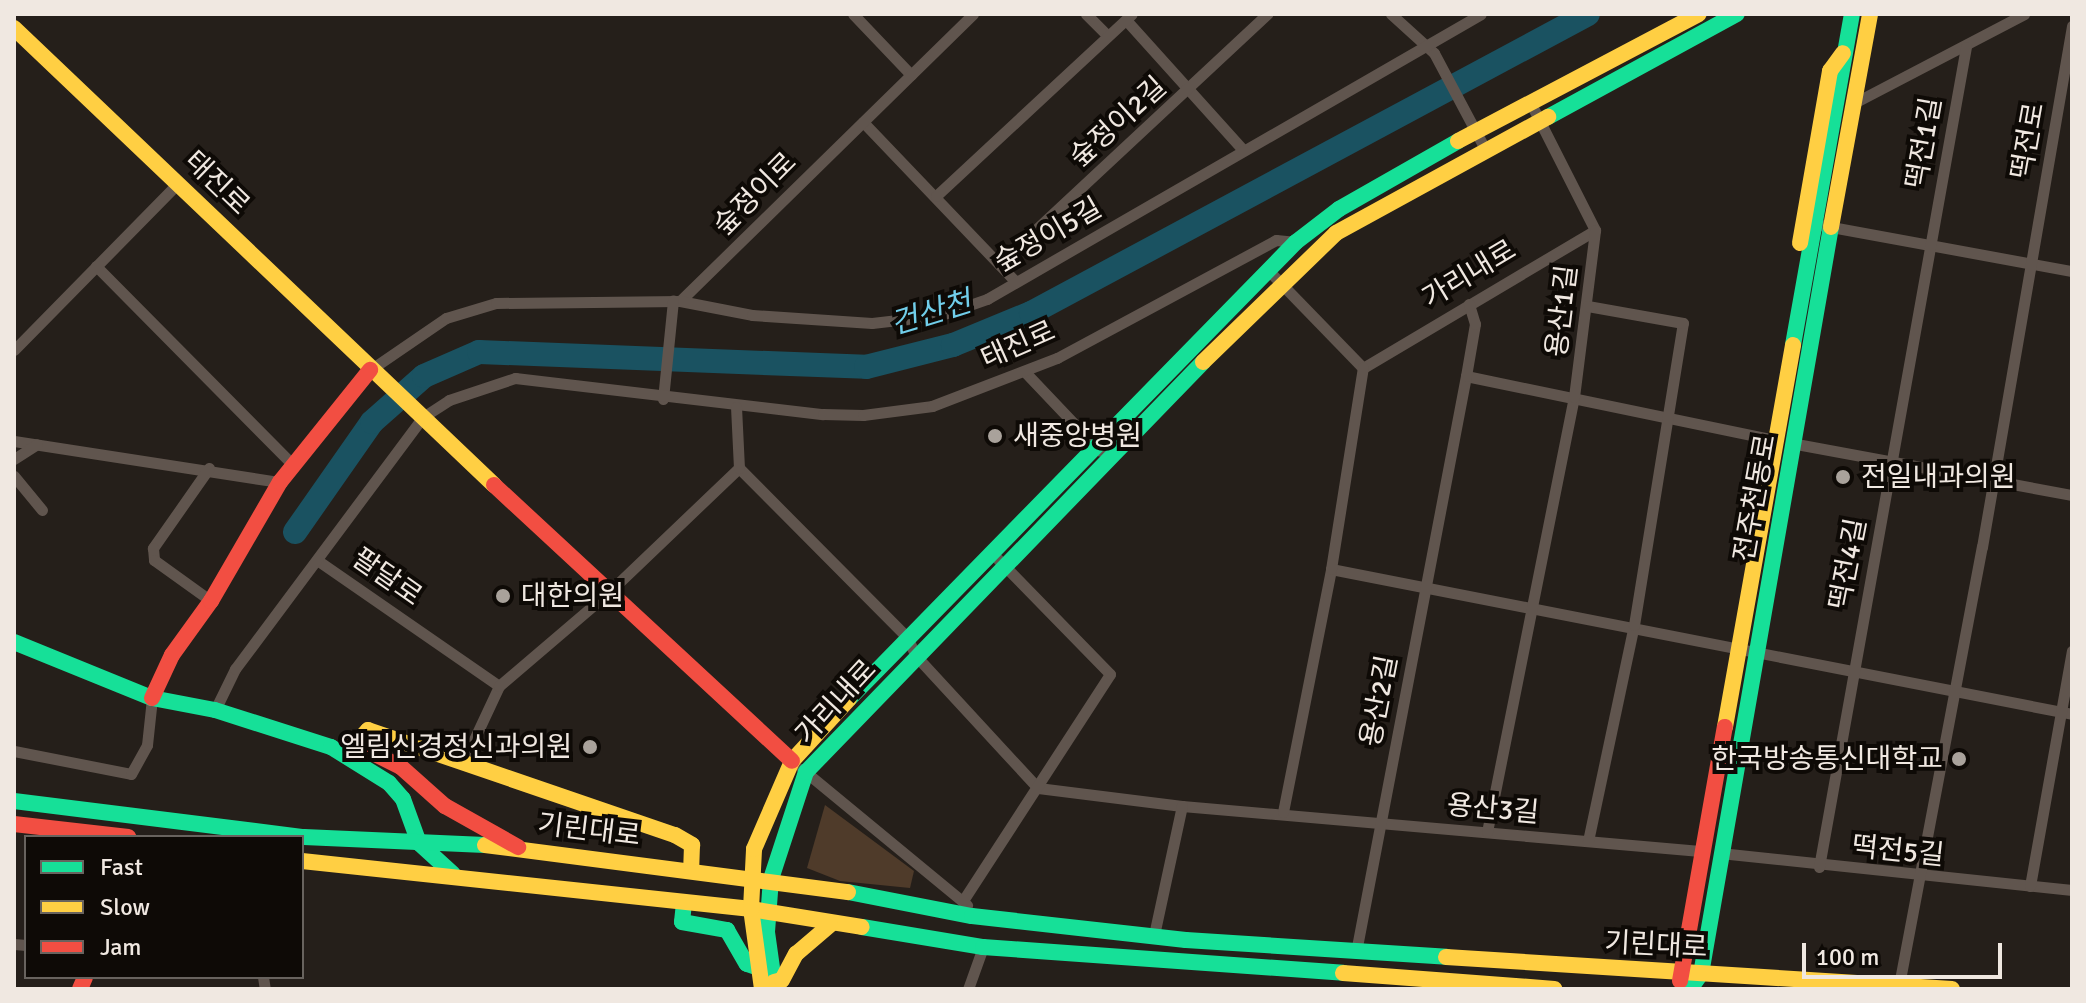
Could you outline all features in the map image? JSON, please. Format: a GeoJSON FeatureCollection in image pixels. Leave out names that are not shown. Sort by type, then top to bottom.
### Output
{"type":"FeatureCollection","features":[{"type":"Feature","properties":{"kind":"street"},"geometry":{"type":"LineString","coordinates":[[853,14],[911,75]]}},
{"type":"Feature","properties":{"kind":"street","name":"숲정이로"},"geometry":{"type":"LineString","coordinates":[[677,301],[973,14]]}},
{"type":"Feature","properties":{"kind":"street"},"geometry":{"type":"LineString","coordinates":[[1086,14],[1106,34]]}},
{"type":"Feature","properties":{"kind":"street","name":"숲정이2길"},"geometry":{"type":"LineString","coordinates":[[999,264],[1267,14]]}},
{"type":"Feature","properties":{"kind":"street"},"geometry":{"type":"LineString","coordinates":[[1392,14],[1434,53],[1485,149]]}},
{"type":"Feature","properties":{"kind":"street","name":"숲정이5길"},"geometry":{"type":"LineString","coordinates":[[375,375],[446,318],[496,303],[677,301],[752,315],[872,323],[941,315],[1016,282],[1481,14]]}},
{"type":"Feature","properties":{"kind":"street","name":"가리내로"},"geometry":{"type":"LineString","coordinates":[[759,910],[753,877],[754,849],[792,761],[991,552],[1336,233],[1485,149],[1535,112],[1699,14]]}},
{"type":"Feature","properties":{"kind":"street","name":"가리내로"},"geometry":{"type":"LineString","coordinates":[[759,910],[806,772],[1004,564],[1101,453],[1296,242],[1339,209],[1472,127],[1535,112],[1737,14]]}},
{"type":"Feature","properties":{"kind":"street","name":"전주천동로"},"geometry":{"type":"LineString","coordinates":[[1680,981],[1700,851],[1791,443],[1852,14]]}},
{"type":"Feature","properties":{"kind":"street","name":"전주천동로"},"geometry":{"type":"LineString","coordinates":[[1690,989],[1701,974],[1720,853],[1774,440],[1803,280],[1823,226],[1854,103],[1870,14]]}},
{"type":"Feature","properties":{"kind":"street","name":"떡전1길"},"geometry":{"type":"LineString","coordinates":[[1854,103],[2024,14]]}},
{"type":"Feature","properties":{"kind":"street"},"geometry":{"type":"LineString","coordinates":[[936,196],[1106,34],[1129,17],[1243,150]]}},
{"type":"Feature","properties":{"kind":"street","name":"떡전로"},"geometry":{"type":"LineString","coordinates":[[1954,689],[1982,547],[2072,26]]}},
{"type":"Feature","properties":{"kind":"street","name":"태진로"},"geometry":{"type":"LineString","coordinates":[[14,28],[179,182],[375,375],[419,413]]}},
{"type":"Feature","properties":{"kind":"street","name":"떡전1길"},"geometry":{"type":"LineString","coordinates":[[1929,248],[1966,47]]}},
{"type":"Feature","properties":{"kind":"street"},"geometry":{"type":"LineString","coordinates":[[1803,280],[1794,277],[1830,71],[1846,48]]}},
{"type":"Feature","properties":{"kind":"street"},"geometry":{"type":"LineString","coordinates":[[1535,112],[1595,230]]}},
{"type":"Feature","properties":{"kind":"street"},"geometry":{"type":"LineString","coordinates":[[863,122],[1016,282]]}},
{"type":"Feature","properties":{"kind":"street"},"geometry":{"type":"LineString","coordinates":[[14,350],[179,182]]}},
{"type":"Feature","properties":{"kind":"street"},"geometry":{"type":"LineString","coordinates":[[1823,226],[1929,248],[2072,271]]}},
{"type":"Feature","properties":{"kind":"street","name":"가리내로"},"geometry":{"type":"LineString","coordinates":[[1363,368],[1595,230]]}},
{"type":"Feature","properties":{"kind":"street","name":"용산1길"},"geometry":{"type":"LineString","coordinates":[[1534,605],[1574,397],[1588,306],[1595,230]]}},
{"type":"Feature","properties":{"kind":"street","name":"태진로"},"geometry":{"type":"LineString","coordinates":[[317,560],[419,413],[479,388],[515,378],[664,393],[736,407],[863,415],[898,412],[963,397],[1057,358],[1276,240],[1296,242]]}},
{"type":"Feature","properties":{"kind":"street","name":"떡전4길"},"geometry":{"type":"LineString","coordinates":[[1819,867],[1929,248]]}},
{"type":"Feature","properties":{"kind":"street"},"geometry":{"type":"LineString","coordinates":[[96,266],[294,466]]}},
{"type":"Feature","properties":{"kind":"street"},"geometry":{"type":"LineString","coordinates":[[1268,270],[1363,368],[1331,569],[1283,812]]}},
{"type":"Feature","properties":{"kind":"street"},"geometry":{"type":"LineString","coordinates":[[664,393],[670,320],[677,301]]}},
{"type":"Feature","properties":{"kind":"street"},"geometry":{"type":"LineString","coordinates":[[1466,376],[1475,324],[1469,304]]}},
{"type":"Feature","properties":{"kind":"street"},"geometry":{"type":"LineString","coordinates":[[1588,306],[1683,323],[1634,625],[1588,841]]}},
{"type":"Feature","properties":{"kind":"street"},"geometry":{"type":"LineString","coordinates":[[1024,371],[1101,453]]}},
{"type":"Feature","properties":{"kind":"street"},"geometry":{"type":"LineString","coordinates":[[14,751],[131,774],[147,745],[152,698],[172,655],[211,601],[280,482],[375,375]]}},
{"type":"Feature","properties":{"kind":"street","name":"용산1길"},"geometry":{"type":"LineString","coordinates":[[1466,376],[1774,440]]}},
{"type":"Feature","properties":{"kind":"street","name":"용산2길"},"geometry":{"type":"LineString","coordinates":[[1380,823],[1466,376]]}},
{"type":"Feature","properties":{"kind":"street"},"geometry":{"type":"LineString","coordinates":[[736,407],[739,468],[907,637],[916,656],[1038,788]]}},
{"type":"Feature","properties":{"kind":"street"},"geometry":{"type":"LineString","coordinates":[[419,413],[608,593],[792,761],[964,899],[972,916]]}},
{"type":"Feature","properties":{"kind":"street"},"geometry":{"type":"LineString","coordinates":[[14,441],[209,468],[280,482]]}},
{"type":"Feature","properties":{"kind":"street"},"geometry":{"type":"LineString","coordinates":[[1791,443],[2072,495]]}},
{"type":"Feature","properties":{"kind":"street"},"geometry":{"type":"LineString","coordinates":[[14,459],[37,444]]}},
{"type":"Feature","properties":{"kind":"street"},"geometry":{"type":"LineString","coordinates":[[209,468],[153,548],[154,560],[211,601]]}},
{"type":"Feature","properties":{"kind":"street"},"geometry":{"type":"LineString","coordinates":[[463,763],[499,686],[608,593],[739,468]]}},
{"type":"Feature","properties":{"kind":"street"},"geometry":{"type":"LineString","coordinates":[[14,476],[42,510]]}},
{"type":"Feature","properties":{"kind":"street"},"geometry":{"type":"LineString","coordinates":[[964,899],[1110,674],[991,552]]}},
{"type":"Feature","properties":{"kind":"street","name":"팔달로"},"geometry":{"type":"LineString","coordinates":[[215,710],[235,669],[317,560],[499,686]]}},
{"type":"Feature","properties":{"kind":"street"},"geometry":{"type":"LineString","coordinates":[[1331,569],[1534,605],[1852,673],[1954,689],[2066,713]]}},
{"type":"Feature","properties":{"kind":"street"},"geometry":{"type":"LineString","coordinates":[[1487,832],[1534,605]]}},
{"type":"Feature","properties":{"kind":"street"},"geometry":{"type":"LineString","coordinates":[[14,642],[152,698],[215,710],[331,747],[389,783],[403,799],[419,843],[453,874]]}},
{"type":"Feature","properties":{"kind":"street"},"geometry":{"type":"LineString","coordinates":[[2030,886],[2066,713],[2072,651]]}},
{"type":"Feature","properties":{"kind":"street"},"geometry":{"type":"LineString","coordinates":[[1899,985],[1954,689]]}},
{"type":"Feature","properties":{"kind":"street"},"geometry":{"type":"LineString","coordinates":[[355,744],[368,730],[675,835],[692,845],[691,869]]}},
{"type":"Feature","properties":{"kind":"street"},"geometry":{"type":"LineString","coordinates":[[331,747],[347,740],[401,767],[456,814],[518,847]]}},
{"type":"Feature","properties":{"kind":"street","name":"용산3길"},"geometry":{"type":"LineString","coordinates":[[1038,788],[1182,806],[1283,812],[1700,851]]}},
{"type":"Feature","properties":{"kind":"street","name":"기린대로"},"geometry":{"type":"LineString","coordinates":[[14,801],[288,835]]}},
{"type":"Feature","properties":{"kind":"street"},"geometry":{"type":"LineString","coordinates":[[1154,935],[1182,806]]}},
{"type":"Feature","properties":{"kind":"street"},"geometry":{"type":"LineString","coordinates":[[137,835],[141,817]]}},
{"type":"Feature","properties":{"kind":"street"},"geometry":{"type":"LineString","coordinates":[[1356,952],[1380,823]]}},
{"type":"Feature","properties":{"kind":"street"},"geometry":{"type":"LineString","coordinates":[[14,824],[110,835]]}},
{"type":"Feature","properties":{"kind":"street","name":"기린대로"},"geometry":{"type":"LineString","coordinates":[[304,837],[518,847],[771,879],[972,916],[1154,935],[1680,981],[1701,974],[1952,989]]}},
{"type":"Feature","properties":{"kind":"street","name":"떡전5길"},"geometry":{"type":"LineString","coordinates":[[1720,853],[1917,878],[2072,890]]}},
{"type":"Feature","properties":{"kind":"street"},"geometry":{"type":"LineString","coordinates":[[304,861],[453,874],[759,910],[830,925],[983,947],[1365,982],[1554,989]]}},
{"type":"Feature","properties":{"kind":"street"},"geometry":{"type":"LineString","coordinates":[[684,903],[682,922],[727,930],[747,964],[759,968]]}},
{"type":"Feature","properties":{"kind":"street"},"geometry":{"type":"LineString","coordinates":[[759,910],[759,968],[770,987]]}},
{"type":"Feature","properties":{"kind":"street"},"geometry":{"type":"LineString","coordinates":[[759,910],[770,987]]}},
{"type":"Feature","properties":{"kind":"street"},"geometry":{"type":"LineString","coordinates":[[770,987],[782,980],[796,954],[830,925]]}},
{"type":"Feature","properties":{"kind":"street"},"geometry":{"type":"LineString","coordinates":[[968,989],[983,947]]}},
{"type":"Feature","properties":{"kind":"shaded area"},"geometry":{"type":"Polygon","coordinates":[[[825,805],[914,871],[910,888],[840,881],[807,868],[825,805]]]}},
{"type":"Feature","properties":{"kind":"waterway","name":"건산천"},"geometry":{"type":"LineString","coordinates":[[295,532],[372,422],[424,376],[479,352],[866,367],[953,345],[1031,313],[1588,14]]}},
{"type":"Feature","properties":{"kind":"traffic: fast"},"geometry":{"type":"LineString","coordinates":[[1548,117],[1737,14]]}},
{"type":"Feature","properties":{"kind":"traffic: fast"},"geometry":{"type":"LineString","coordinates":[[1793,345],[1852,14]]}},
{"type":"Feature","properties":{"kind":"traffic: fast"},"geometry":{"type":"LineString","coordinates":[[849,699],[1296,242],[1339,209],[1458,141]]}},
{"type":"Feature","properties":{"kind":"traffic: fast"},"geometry":{"type":"LineString","coordinates":[[1690,989],[1701,974],[1831,227]]}},
{"type":"Feature","properties":{"kind":"traffic: fast"},"geometry":{"type":"LineString","coordinates":[[775,989],[767,932],[771,879],[806,772],[1203,362]]}},
{"type":"Feature","properties":{"kind":"traffic: fast"},"geometry":{"type":"LineString","coordinates":[[14,642],[152,698],[215,710],[331,747],[389,783],[403,799],[419,843],[453,874]]}},
{"type":"Feature","properties":{"kind":"traffic: fast"},"geometry":{"type":"LineString","coordinates":[[14,801],[288,835]]}},
{"type":"Feature","properties":{"kind":"traffic: fast"},"geometry":{"type":"LineString","coordinates":[[304,837],[485,845]]}},
{"type":"Feature","properties":{"kind":"traffic: fast"},"geometry":{"type":"LineString","coordinates":[[848,892],[972,916],[1186,940],[1446,957]]}},
{"type":"Feature","properties":{"kind":"traffic: fast"},"geometry":{"type":"LineString","coordinates":[[684,903],[682,922],[727,930],[747,964],[759,968]]}},
{"type":"Feature","properties":{"kind":"traffic: fast"},"geometry":{"type":"LineString","coordinates":[[862,927],[983,947],[1343,973]]}},
{"type":"Feature","properties":{"kind":"traffic: slow"},"geometry":{"type":"LineString","coordinates":[[1458,141],[1699,14]]}},
{"type":"Feature","properties":{"kind":"traffic: slow"},"geometry":{"type":"LineString","coordinates":[[1831,227],[1870,14]]}},
{"type":"Feature","properties":{"kind":"traffic: slow"},"geometry":{"type":"LineString","coordinates":[[14,28],[494,485]]}},
{"type":"Feature","properties":{"kind":"traffic: slow"},"geometry":{"type":"LineString","coordinates":[[1800,243],[1830,71],[1843,53]]}},
{"type":"Feature","properties":{"kind":"traffic: slow"},"geometry":{"type":"LineString","coordinates":[[1203,362],[1336,233],[1548,117]]}},
{"type":"Feature","properties":{"kind":"traffic: slow"},"geometry":{"type":"LineString","coordinates":[[1725,727],[1793,345]]}},
{"type":"Feature","properties":{"kind":"traffic: slow"},"geometry":{"type":"LineString","coordinates":[[762,989],[751,909],[754,849],[792,761],[849,699]]}},
{"type":"Feature","properties":{"kind":"traffic: slow"},"geometry":{"type":"LineString","coordinates":[[355,744],[368,730],[675,835],[692,845],[691,869]]}},
{"type":"Feature","properties":{"kind":"traffic: slow"},"geometry":{"type":"LineString","coordinates":[[485,845],[848,892]]}},
{"type":"Feature","properties":{"kind":"traffic: slow"},"geometry":{"type":"LineString","coordinates":[[304,861],[751,909],[862,927]]}},
{"type":"Feature","properties":{"kind":"traffic: slow"},"geometry":{"type":"LineString","coordinates":[[774,982],[782,980],[796,954],[830,925]]}},
{"type":"Feature","properties":{"kind":"traffic: slow"},"geometry":{"type":"LineString","coordinates":[[1446,957],[1952,989]]}},
{"type":"Feature","properties":{"kind":"traffic: slow"},"geometry":{"type":"LineString","coordinates":[[1343,973],[1554,989]]}},
{"type":"Feature","properties":{"kind":"traffic: jam"},"geometry":{"type":"LineString","coordinates":[[152,698],[172,655],[211,601],[280,482],[370,370]]}},
{"type":"Feature","properties":{"kind":"traffic: jam"},"geometry":{"type":"LineString","coordinates":[[494,485],[792,761]]}},
{"type":"Feature","properties":{"kind":"traffic: jam"},"geometry":{"type":"LineString","coordinates":[[1680,981],[1725,727]]}},
{"type":"Feature","properties":{"kind":"traffic: jam"},"geometry":{"type":"LineString","coordinates":[[347,740],[401,767],[445,806],[518,847]]}},
{"type":"Feature","properties":{"kind":"traffic: jam"},"geometry":{"type":"LineString","coordinates":[[14,824],[110,835]]}},
{"type":"Feature","properties":{"kind":"traffic: jam"},"geometry":{"type":"LineString","coordinates":[[80,989],[84,979]]}},
{"type":"Feature","properties":{"kind":"place","name":"새중앙병원"},"geometry":{"type":"Point","coordinates":[995,436]}},
{"type":"Feature","properties":{"kind":"place","name":"전일내과의원"},"geometry":{"type":"Point","coordinates":[1843,477]}},
{"type":"Feature","properties":{"kind":"place","name":"대한의원"},"geometry":{"type":"Point","coordinates":[503,596]}},
{"type":"Feature","properties":{"kind":"place","name":"엘림신경정신과의원"},"geometry":{"type":"Point","coordinates":[590,747]}},
{"type":"Feature","properties":{"kind":"place","name":"한국방송통신대학교"},"geometry":{"type":"Point","coordinates":[1959,759]}}]}
